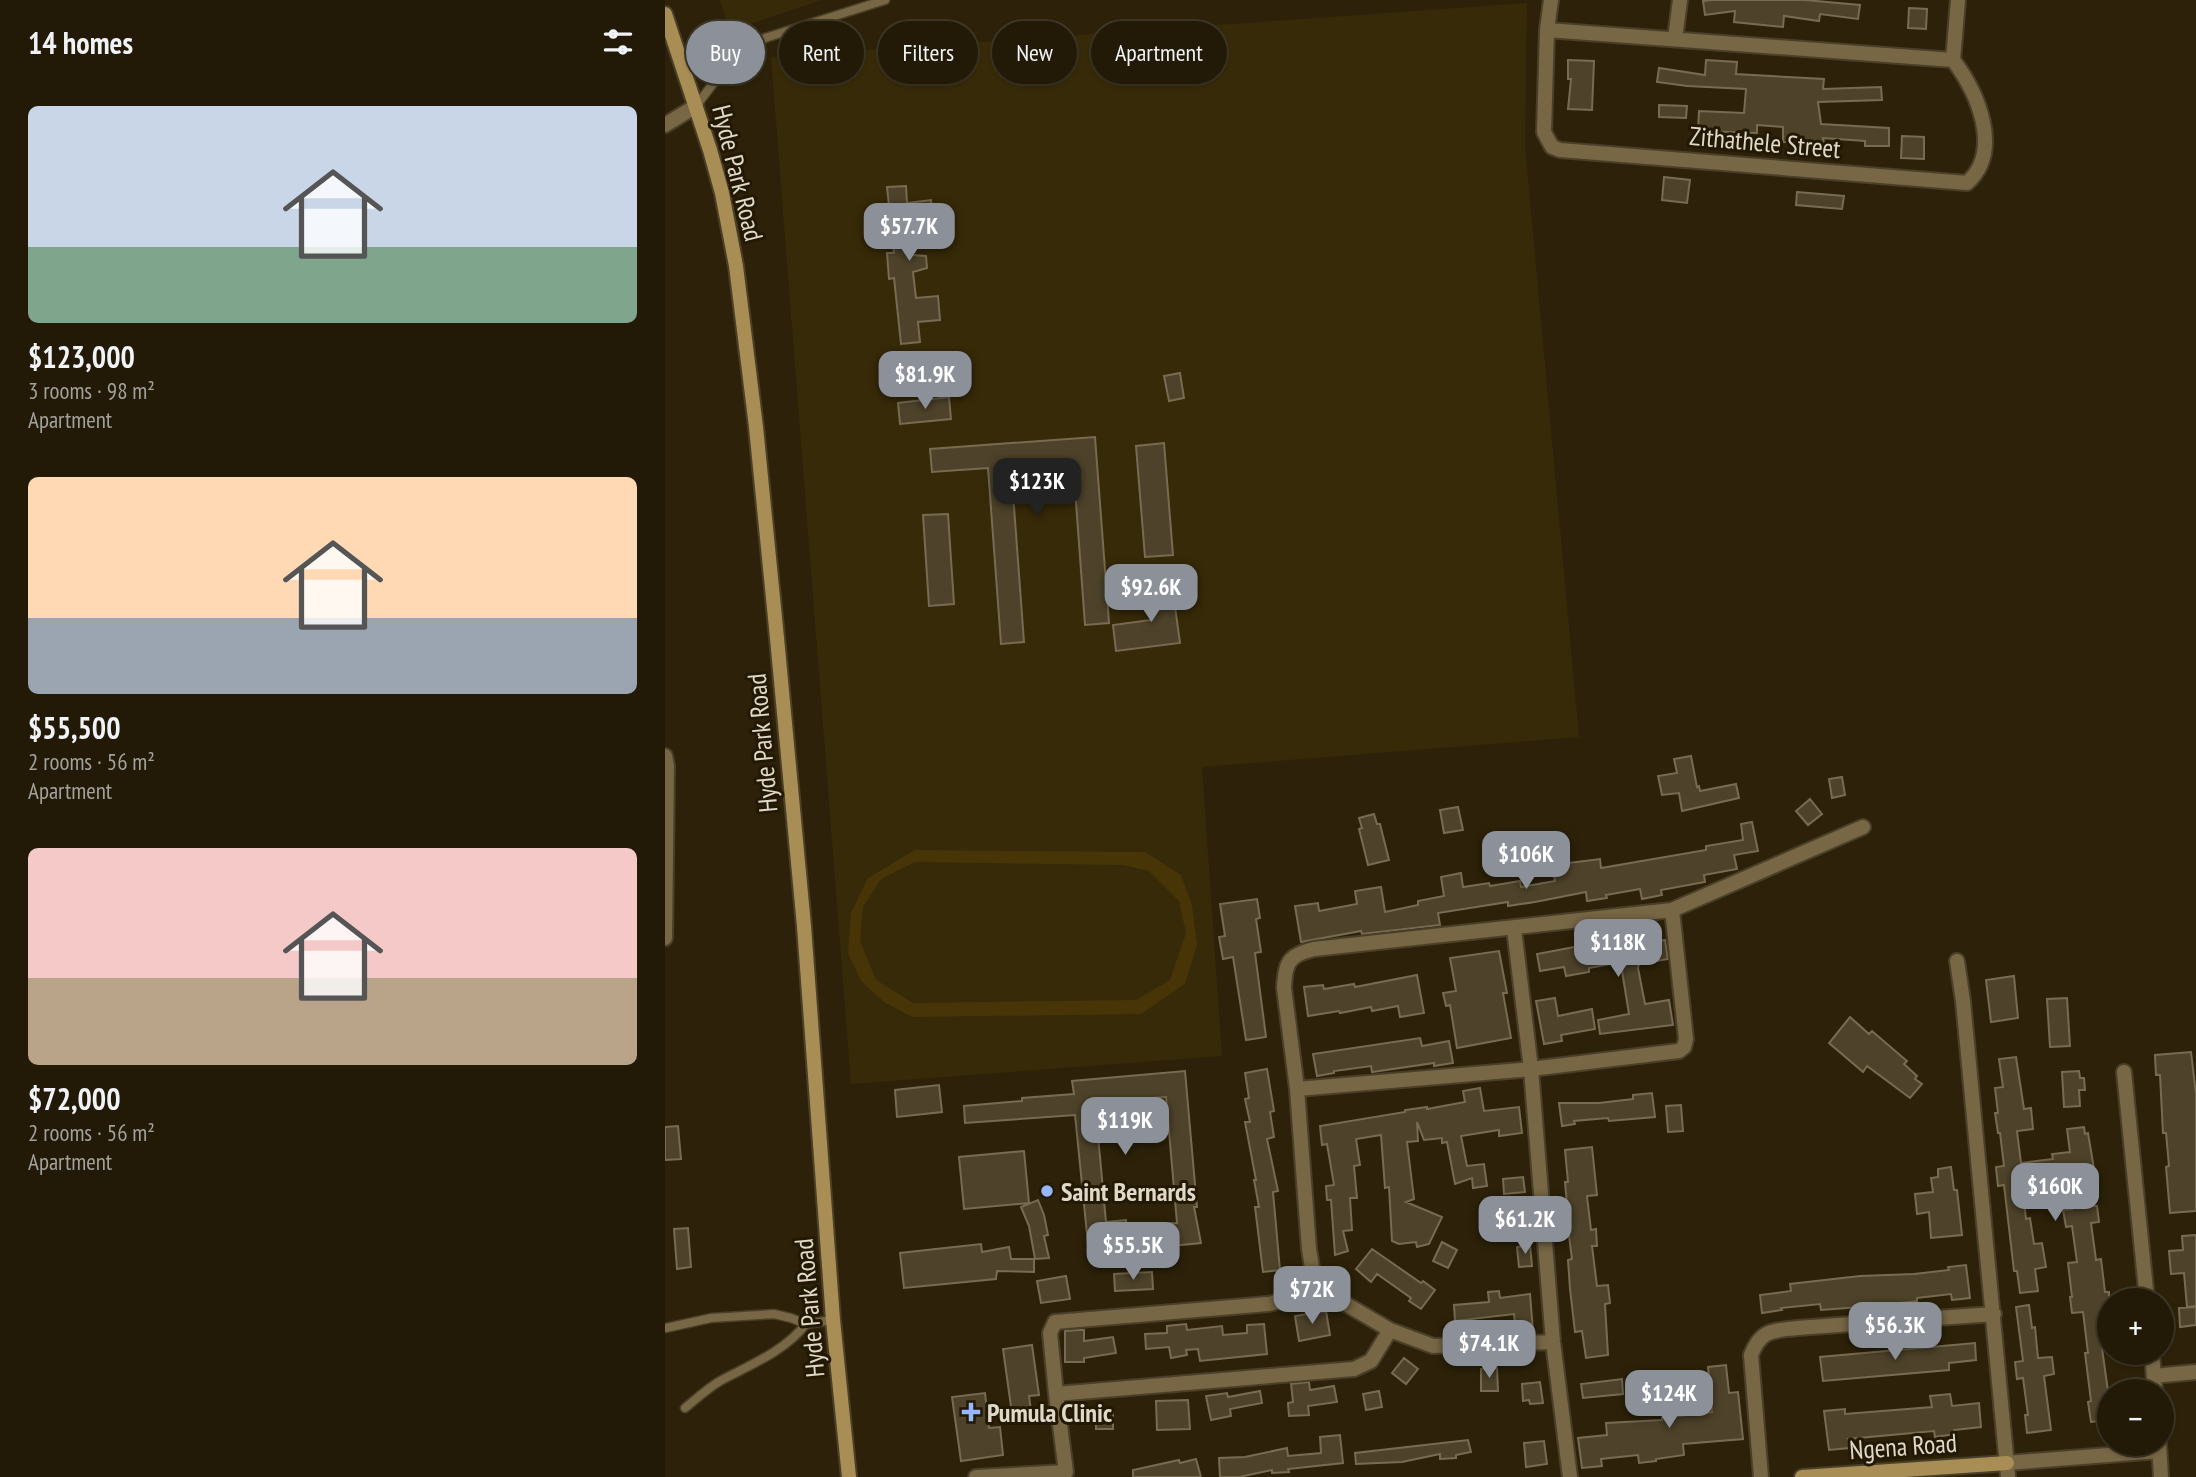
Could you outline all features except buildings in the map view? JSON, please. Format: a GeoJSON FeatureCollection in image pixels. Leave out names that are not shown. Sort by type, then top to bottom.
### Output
{"type":"FeatureCollection","features":[{"type":"Feature","properties":{"kind":"street"},"geometry":{"type":"LineString","coordinates":[[1551,0],[1547,30],[1954,60],[1958,0]]}},
{"type":"Feature","properties":{"kind":"street"},"geometry":{"type":"LineString","coordinates":[[1675,39],[1680,0]]}},
{"type":"Feature","properties":{"kind":"street","name":"Hyde Park Road"},"geometry":{"type":"LineString","coordinates":[[665,14],[722,193],[736,266],[756,427],[805,940],[833,1320],[849,1477]]}},
{"type":"Feature","properties":{"kind":"street","name":"Zithathele Street"},"geometry":{"type":"LineString","coordinates":[[1547,30],[1544,132],[1552,147],[1560,150],[1967,183],[1977,174],[1985,154],[1986,136],[1963,73],[1954,60]]}},
{"type":"Feature","properties":{"kind":"street"},"geometry":{"type":"LineString","coordinates":[[665,125],[696,106]]}},
{"type":"Feature","properties":{"kind":"street"},"geometry":{"type":"LineString","coordinates":[[665,756],[665,938]]}},
{"type":"Feature","properties":{"kind":"street"},"geometry":{"type":"LineString","coordinates":[[1315,1286],[1309,1249],[1297,1089],[1284,988],[1288,962],[1297,953],[1672,910],[1863,827]]}},
{"type":"Feature","properties":{"kind":"street"},"geometry":{"type":"LineString","coordinates":[[1297,1089],[1531,1069],[1679,1051],[1686,1039],[1672,910]]}},
{"type":"Feature","properties":{"kind":"street"},"geometry":{"type":"LineString","coordinates":[[1514,929],[1531,1069],[1553,1342],[1570,1477]]}},
{"type":"Feature","properties":{"kind":"street"},"geometry":{"type":"LineString","coordinates":[[1957,961],[1994,1314],[2007,1470],[2100,1456]]}},
{"type":"Feature","properties":{"kind":"street"},"geometry":{"type":"LineString","coordinates":[[2124,1072],[2146,1288]]}},
{"type":"Feature","properties":{"kind":"street"},"geometry":{"type":"LineString","coordinates":[[1315,1286],[1390,1330],[1433,1346],[1553,1342]]}},
{"type":"Feature","properties":{"kind":"street"},"geometry":{"type":"LineString","coordinates":[[976,1477],[1067,1474],[1050,1333],[1055,1322],[1268,1304],[1294,1298],[1315,1286]]}},
{"type":"Feature","properties":{"kind":"street"},"geometry":{"type":"LineString","coordinates":[[1761,1477],[1751,1354],[1756,1340],[1766,1332],[1994,1314]]}},
{"type":"Feature","properties":{"kind":"street"},"geometry":{"type":"LineString","coordinates":[[1056,1394],[1354,1369],[1371,1361],[1390,1330]]}},
{"type":"Feature","properties":{"kind":"street"},"geometry":{"type":"LineString","coordinates":[[2153,1365],[2154,1379]]}},
{"type":"Feature","properties":{"kind":"street"},"geometry":{"type":"LineString","coordinates":[[2154,1376],[2196,1372]]}},
{"type":"Feature","properties":{"kind":"street"},"geometry":{"type":"LineString","coordinates":[[2160,1456],[2161,1477]]}},
{"type":"Feature","properties":{"kind":"street","name":"Ngena Road"},"geometry":{"type":"LineString","coordinates":[[1802,1477],[2007,1470]]}},
{"type":"Feature","properties":{"kind":"lane"},"geometry":{"type":"LineString","coordinates":[[696,106],[732,59],[765,38],[885,0]]}},
{"type":"Feature","properties":{"kind":"lane"},"geometry":{"type":"LineString","coordinates":[[666,1328],[711,1318],[774,1314],[806,1324],[833,1320]]}},
{"type":"Feature","properties":{"kind":"lane"},"geometry":{"type":"LineString","coordinates":[[685,1408],[717,1382],[782,1347],[796,1337],[806,1324]]}},
{"type":"Feature","properties":{"kind":"shaded area"},"geometry":{"type":"Polygon","coordinates":[[[720,0],[822,0],[760,21],[727,21],[720,0]]]}},
{"type":"Feature","properties":{"kind":"shaded area"},"geometry":{"type":"Polygon","coordinates":[[[1527,3],[1525,146],[1579,737],[1202,767],[1222,1056],[851,1084],[771,57],[779,56],[779,84],[864,84],[864,50],[878,49],[878,84],[978,84],[978,42],[992,41],[992,84],[1077,84],[1077,35],[1091,34],[1091,84],[1227,84],[1227,24],[1527,3]]]}},
{"type":"Feature","properties":{"kind":"shaded area"},"geometry":{"type":"Polygon","coordinates":[[[915,850],[1145,852],[1181,875],[1192,905],[1197,945],[1185,984],[1141,1014],[912,1017],[884,1002],[861,981],[848,953],[851,913],[868,878],[915,850]],[[915,862],[881,879],[863,907],[860,941],[876,980],[913,1003],[1136,1000],[1170,980],[1186,933],[1179,901],[1149,871],[1123,865],[915,862]]]}},
{"type":"Feature","properties":{"kind":"place","name":"Saint Bernards"},"geometry":{"type":"Point","coordinates":[1047,1191]}},
{"type":"Feature","properties":{"kind":"place","name":"Pumula Clinic"},"geometry":{"type":"Point","coordinates":[971,1412]}}]}
